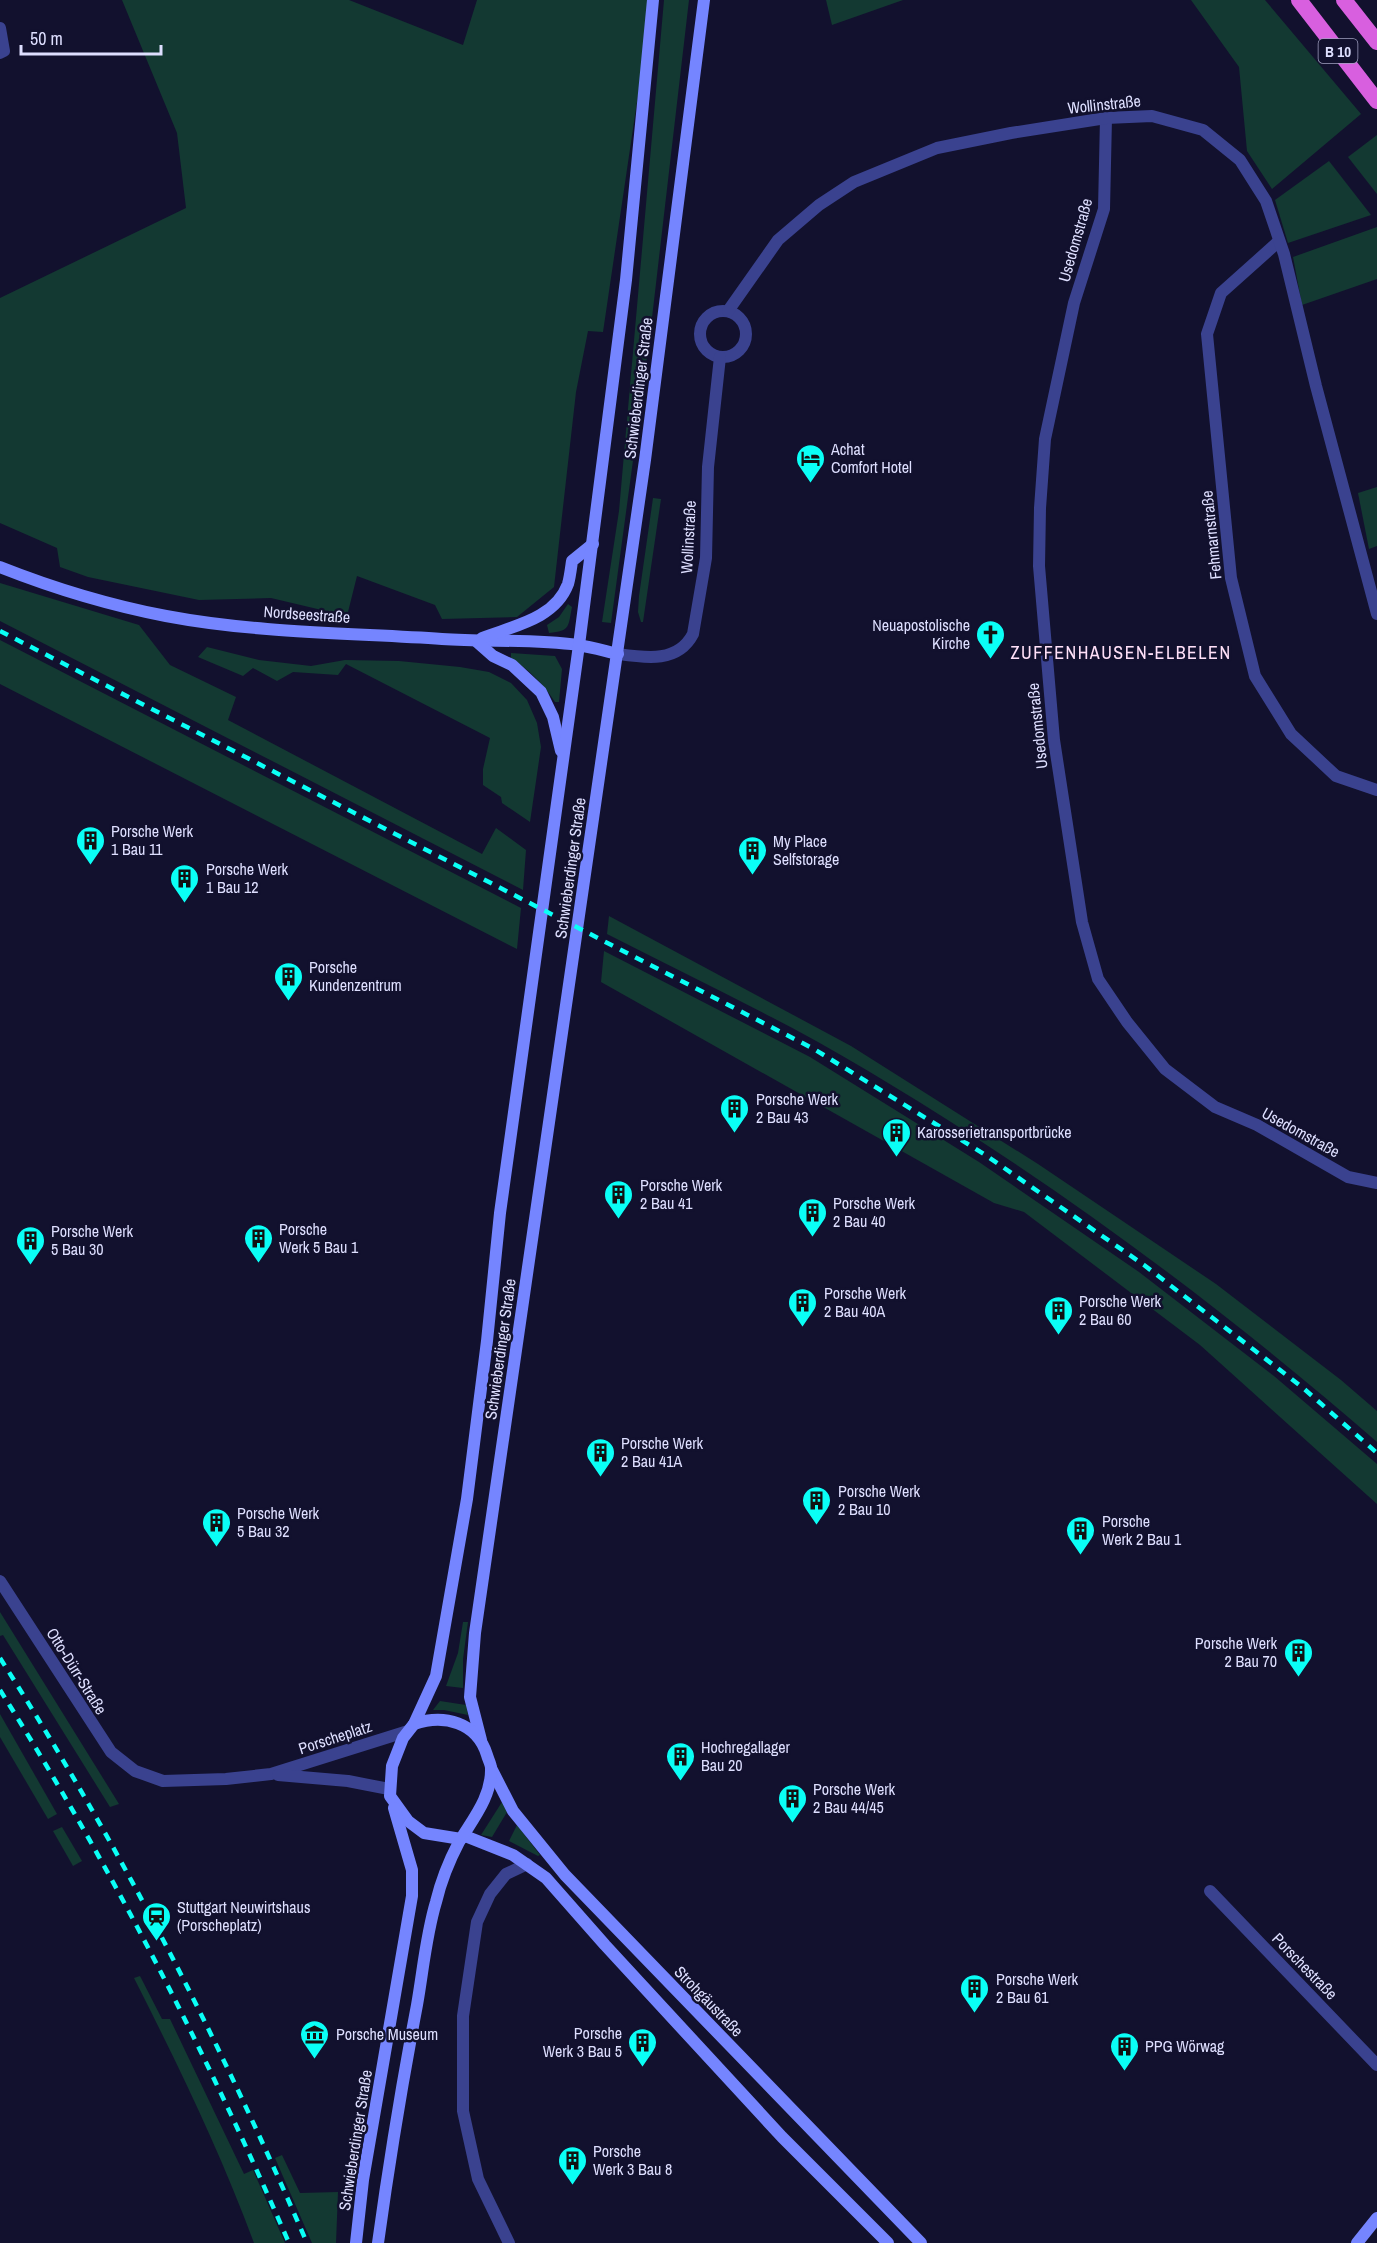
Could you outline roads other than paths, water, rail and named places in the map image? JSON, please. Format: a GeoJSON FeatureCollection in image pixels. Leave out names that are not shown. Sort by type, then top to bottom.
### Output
{"type":"FeatureCollection","features":[{"type":"Feature","properties":{"kind":"highway","name":"B 10"},"geometry":{"type":"LineString","coordinates":[[1299,0],[1377,101]]}},
{"type":"Feature","properties":{"kind":"highway","name":"B 10"},"geometry":{"type":"LineString","coordinates":[[1344,0],[1377,42]]}},
{"type":"Feature","properties":{"kind":"main road","name":"Schwieberdinger Straße"},"geometry":{"type":"LineString","coordinates":[[411,1727],[436,1676],[467,1499],[500,1213],[579,645],[626,280],[653,0]]}},
{"type":"Feature","properties":{"kind":"main road","name":"Schwieberdinger Straße"},"geometry":{"type":"LineString","coordinates":[[482,1740],[470,1697],[476,1633],[618,654],[704,0]]}},
{"type":"Feature","properties":{"kind":"main road"},"geometry":{"type":"LineString","coordinates":[[563,758],[553,717],[541,692],[513,665],[493,656],[476,641],[533,619],[551,609],[568,584],[572,561],[592,544]]}},
{"type":"Feature","properties":{"kind":"main road","name":"Nordseestraße"},"geometry":{"type":"LineString","coordinates":[[0,567],[62,589],[165,616],[284,629],[579,645],[618,654]]}},
{"type":"Feature","properties":{"kind":"main road","name":"Porscheplatz"},"geometry":{"type":"LineString","coordinates":[[411,1727],[428,1719],[453,1720],[465,1726],[482,1740]]}},
{"type":"Feature","properties":{"kind":"main road"},"geometry":{"type":"LineString","coordinates":[[411,1727],[395,1754],[390,1792],[408,1821],[424,1833],[463,1838],[513,1856],[546,1878],[782,2137],[888,2243]]}},
{"type":"Feature","properties":{"kind":"main road"},"geometry":{"type":"LineString","coordinates":[[378,2243],[393,2138],[435,1903],[450,1861],[484,1798],[491,1768],[482,1740]]}},
{"type":"Feature","properties":{"kind":"main road","name":"Strohgäustraße"},"geometry":{"type":"LineString","coordinates":[[491,1768],[517,1818],[565,1875],[921,2243]]}},
{"type":"Feature","properties":{"kind":"main road","name":"Schwieberdinger Straße"},"geometry":{"type":"LineString","coordinates":[[356,2243],[363,2180],[412,1896],[412,1870],[390,1792]]}},
{"type":"Feature","properties":{"kind":"main road"},"geometry":{"type":"LineString","coordinates":[[1356,2243],[1377,2218]]}},
{"type":"Feature","properties":{"kind":"street"},"geometry":{"type":"LineString","coordinates":[[0,28],[2,52]]}},
{"type":"Feature","properties":{"kind":"street","name":"Wollinstraße"},"geometry":{"type":"LineString","coordinates":[[618,654],[664,657],[688,644],[693,634],[706,558],[708,467],[720,357],[710,354],[703,346],[700,337],[702,325],[709,315],[718,311],[728,311],[778,240],[819,205],[854,182],[938,148],[1011,133],[1106,118],[1152,116],[1203,130],[1240,160],[1266,201],[1278,242],[1284,254],[1316,386],[1377,614]]}},
{"type":"Feature","properties":{"kind":"street","name":"Usedomstraße"},"geometry":{"type":"LineString","coordinates":[[1106,118],[1104,208],[1074,303],[1045,439],[1040,508],[1039,566],[1054,740],[1082,922],[1098,979],[1127,1022],[1165,1069],[1215,1107],[1257,1125],[1348,1177],[1377,1183]]}},
{"type":"Feature","properties":{"kind":"street","name":"Fehmarnstraße"},"geometry":{"type":"LineString","coordinates":[[1278,242],[1221,293],[1207,334],[1231,578],[1255,676],[1290,734],[1336,776],[1377,790]]}},
{"type":"Feature","properties":{"kind":"street"},"geometry":{"type":"LineString","coordinates":[[720,357],[738,353],[745,344],[746,330],[743,321],[736,314],[728,311]]}},
{"type":"Feature","properties":{"kind":"street","name":"Otto-Dürr-Straße"},"geometry":{"type":"LineString","coordinates":[[0,1581],[111,1752],[135,1771]]}},
{"type":"Feature","properties":{"kind":"street","name":"Porscheplatz"},"geometry":{"type":"LineString","coordinates":[[271,1774],[411,1727]]}},
{"type":"Feature","properties":{"kind":"street","name":"Porscheplatz"},"geometry":{"type":"LineString","coordinates":[[135,1771],[163,1781],[226,1779],[271,1774],[348,1781],[390,1792]]}},
{"type":"Feature","properties":{"kind":"street"},"geometry":{"type":"LineString","coordinates":[[509,2243],[478,2179],[463,2111],[463,2016],[477,1922],[490,1894],[506,1874],[527,1864]]}},
{"type":"Feature","properties":{"kind":"street","name":"Porschestraße"},"geometry":{"type":"LineString","coordinates":[[1210,1891],[1377,2065]]}},
{"type":"Feature","properties":{"kind":"railway"},"geometry":{"type":"LineString","coordinates":[[0,631],[814,1049],[984,1154],[1144,1265],[1302,1387],[1377,1453]]}},
{"type":"Feature","properties":{"kind":"railway"},"geometry":{"type":"LineString","coordinates":[[0,1658],[86,1799],[166,1944],[274,2167],[307,2243]]}},
{"type":"Feature","properties":{"kind":"railway"},"geometry":{"type":"LineString","coordinates":[[0,1690],[80,1824],[155,1961],[224,2101],[289,2243]]}},
{"type":"Feature","properties":{"kind":"place","name":"Achat Comfort Hotel"},"geometry":{"type":"Point","coordinates":[810,484]}},
{"type":"Feature","properties":{"kind":"place","name":"Neuapostolische Kirche"},"geometry":{"type":"Point","coordinates":[991,660]}},
{"type":"Feature","properties":{"kind":"place","name":"Porsche Werk 1 Bau 11"},"geometry":{"type":"Point","coordinates":[90,866]}},
{"type":"Feature","properties":{"kind":"place","name":"My Place Selfstorage"},"geometry":{"type":"Point","coordinates":[752,876]}},
{"type":"Feature","properties":{"kind":"place","name":"Porsche Werk 1 Bau 12"},"geometry":{"type":"Point","coordinates":[185,904]}},
{"type":"Feature","properties":{"kind":"place","name":"Porsche Kundenzentrum"},"geometry":{"type":"Point","coordinates":[288,1002]}},
{"type":"Feature","properties":{"kind":"place","name":"Porsche Werk 2 Bau 43"},"geometry":{"type":"Point","coordinates":[735,1134]}},
{"type":"Feature","properties":{"kind":"place","name":"Karosserietransportbrücke"},"geometry":{"type":"Point","coordinates":[896,1158]}},
{"type":"Feature","properties":{"kind":"place","name":"Porsche Werk 2 Bau 41"},"geometry":{"type":"Point","coordinates":[619,1220]}},
{"type":"Feature","properties":{"kind":"place","name":"Porsche Werk 2 Bau 40"},"geometry":{"type":"Point","coordinates":[812,1238]}},
{"type":"Feature","properties":{"kind":"place","name":"Porsche Werk 5 Bau 1"},"geometry":{"type":"Point","coordinates":[258,1264]}},
{"type":"Feature","properties":{"kind":"place","name":"Porsche Werk 5 Bau 30"},"geometry":{"type":"Point","coordinates":[30,1266]}},
{"type":"Feature","properties":{"kind":"place","name":"Porsche Werk 2 Bau 40A"},"geometry":{"type":"Point","coordinates":[803,1328]}},
{"type":"Feature","properties":{"kind":"place","name":"Porsche Werk 2 Bau 60"},"geometry":{"type":"Point","coordinates":[1058,1336]}},
{"type":"Feature","properties":{"kind":"place","name":"Porsche Werk 2 Bau 41A"},"geometry":{"type":"Point","coordinates":[600,1478]}},
{"type":"Feature","properties":{"kind":"place","name":"Porsche Werk 2 Bau 10"},"geometry":{"type":"Point","coordinates":[817,1526]}},
{"type":"Feature","properties":{"kind":"place","name":"Porsche Werk 5 Bau 32"},"geometry":{"type":"Point","coordinates":[216,1548]}},
{"type":"Feature","properties":{"kind":"place","name":"Porsche Werk 2 Bau 1"},"geometry":{"type":"Point","coordinates":[1081,1556]}},
{"type":"Feature","properties":{"kind":"place","name":"Porsche Werk 2 Bau 70"},"geometry":{"type":"Point","coordinates":[1298,1678]}},
{"type":"Feature","properties":{"kind":"place","name":"Hochregallager Bau 20"},"geometry":{"type":"Point","coordinates":[680,1782]}},
{"type":"Feature","properties":{"kind":"place","name":"Porsche Werk 2 Bau 44/45"},"geometry":{"type":"Point","coordinates":[792,1824]}},
{"type":"Feature","properties":{"kind":"place","name":"Stuttgart Neuwirtshaus (Porscheplatz)"},"geometry":{"type":"Point","coordinates":[156,1942]}},
{"type":"Feature","properties":{"kind":"place","name":"Porsche Werk 2 Bau 61"},"geometry":{"type":"Point","coordinates":[975,2014]}},
{"type":"Feature","properties":{"kind":"place","name":"Porsche Museum"},"geometry":{"type":"Point","coordinates":[315,2060]}},
{"type":"Feature","properties":{"kind":"place","name":"Porsche Werk 3 Bau 5"},"geometry":{"type":"Point","coordinates":[643,2068]}},
{"type":"Feature","properties":{"kind":"place","name":"PPG Wörwag"},"geometry":{"type":"Point","coordinates":[1124,2072]}},
{"type":"Feature","properties":{"kind":"place","name":"Porsche Werk 3 Bau 8"},"geometry":{"type":"Point","coordinates":[572,2186]}},
{"type":"Feature","properties":{"kind":"district","name":"ZUFFENHAUSEN-ELBELEN"},"geometry":{"type":"Point","coordinates":[1121,652]}}]}
